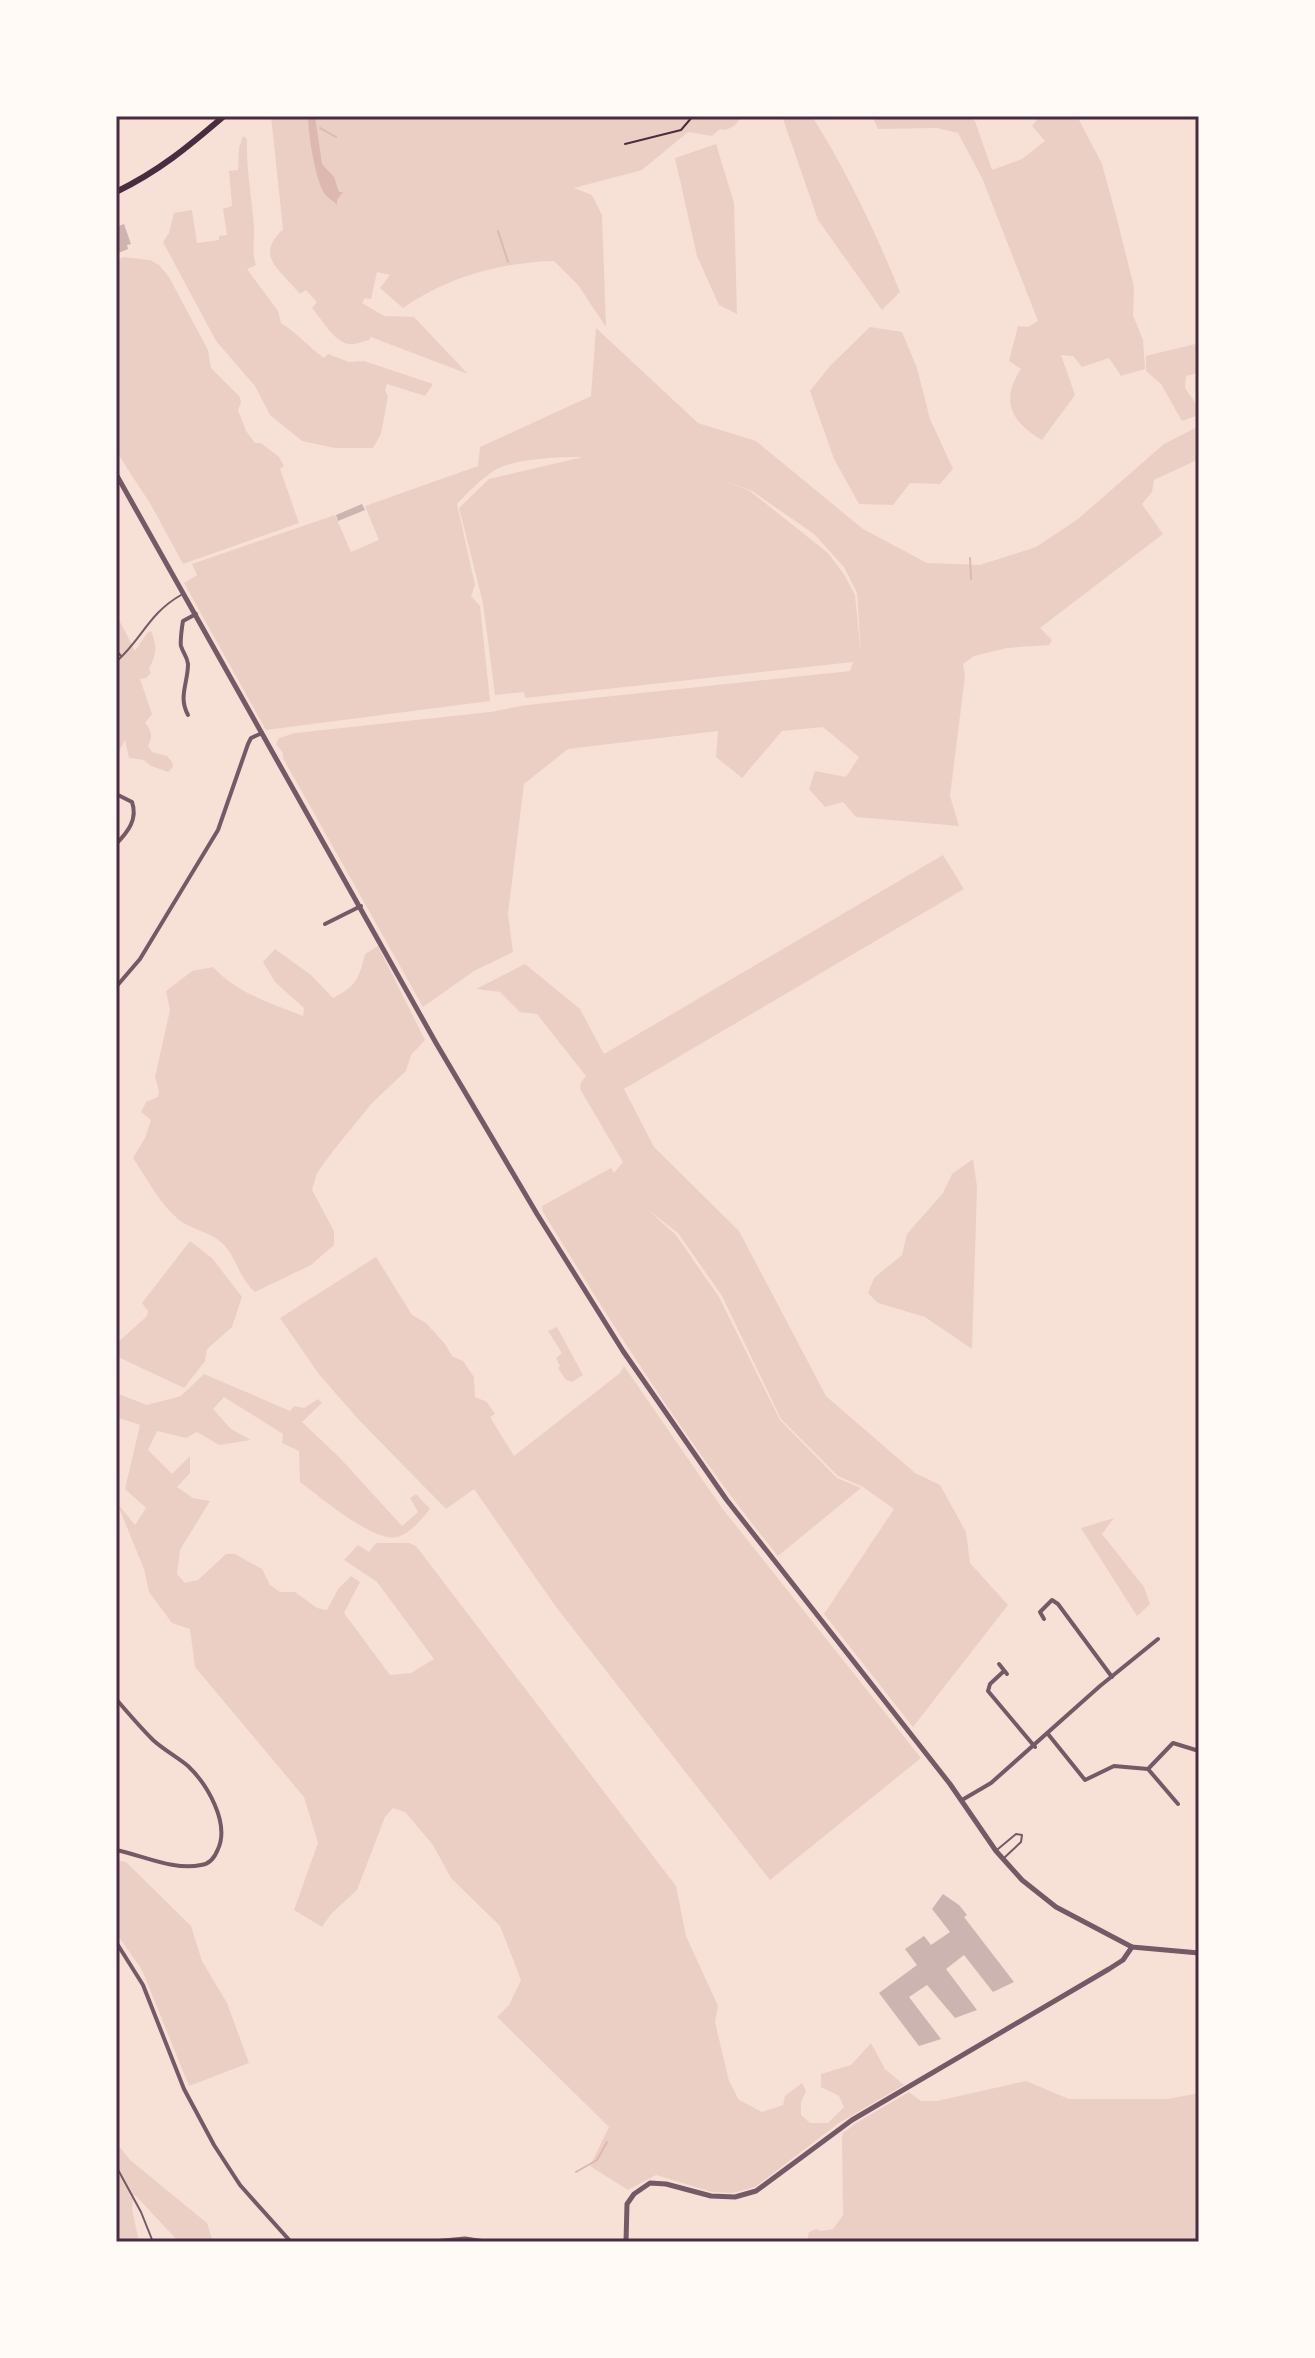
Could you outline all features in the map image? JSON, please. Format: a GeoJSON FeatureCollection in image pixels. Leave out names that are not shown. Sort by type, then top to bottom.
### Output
{"type":"FeatureCollection","features":[{"type":"Feature","properties":{"kind":"main road"},"geometry":{"type":"LineString","coordinates":[[116,192],[167,164],[224,116]]}},
{"type":"Feature","properties":{"kind":"street"},"geometry":{"type":"LineString","coordinates":[[1199,286],[1199,297]]}},
{"type":"Feature","properties":{"kind":"street"},"geometry":{"type":"LineString","coordinates":[[116,474],[463,1088],[623,1351],[735,1512],[962,1800],[996,1851],[1022,1880],[1056,1907],[1132,1947],[1199,1953]]}},
{"type":"Feature","properties":{"kind":"street"},"geometry":{"type":"LineString","coordinates":[[188,715],[182,704],[188,663],[181,645],[182,624],[196,614]]}},
{"type":"Feature","properties":{"kind":"street"},"geometry":{"type":"LineString","coordinates":[[116,987],[140,959],[218,830],[248,744],[251,738],[262,733]]}},
{"type":"Feature","properties":{"kind":"street"},"geometry":{"type":"LineString","coordinates":[[116,794],[132,802],[134,812],[128,831],[116,844]]}},
{"type":"Feature","properties":{"kind":"street"},"geometry":{"type":"LineString","coordinates":[[325,924],[361,906]]}},
{"type":"Feature","properties":{"kind":"street"},"geometry":{"type":"LineString","coordinates":[[1044,1619],[1040,1612],[1052,1600],[1112,1677]]}},
{"type":"Feature","properties":{"kind":"street"},"geometry":{"type":"LineString","coordinates":[[962,1800],[991,1783],[1035,1747],[1158,1639]]}},
{"type":"Feature","properties":{"kind":"street"},"geometry":{"type":"LineString","coordinates":[[999,1664],[1006,1672],[990,1684],[988,1691],[1035,1747]]}},
{"type":"Feature","properties":{"kind":"street"},"geometry":{"type":"LineString","coordinates":[[116,1699],[135,1722],[198,1778],[221,1825],[222,1838],[213,1859],[202,1865],[175,1864],[116,1850]]}},
{"type":"Feature","properties":{"kind":"street"},"geometry":{"type":"LineString","coordinates":[[1048,1734],[1085,1780],[1114,1766],[1148,1769],[1178,1804]]}},
{"type":"Feature","properties":{"kind":"street"},"geometry":{"type":"LineString","coordinates":[[1148,1769],[1173,1743],[1199,1751]]}},
{"type":"Feature","properties":{"kind":"street"},"geometry":{"type":"LineString","coordinates":[[116,1942],[143,1985],[184,2089],[207,2134],[240,2185],[291,2242]]}},
{"type":"Feature","properties":{"kind":"street"},"geometry":{"type":"LineString","coordinates":[[626,2242],[627,2204],[634,2194],[650,2183],[711,2196],[735,2197],[756,2191],[852,2120],[1109,1969],[1123,1960],[1132,1947]]}},
{"type":"Feature","properties":{"kind":"street"},"geometry":{"type":"LineString","coordinates":[[433,2242],[465,2239],[485,2242]]}},
{"type":"Feature","properties":{"kind":"lane"},"geometry":{"type":"LineString","coordinates":[[116,662],[156,611],[184,593]]}},
{"type":"Feature","properties":{"kind":"lane"},"geometry":{"type":"LineString","coordinates":[[116,650],[122,657]]}},
{"type":"Feature","properties":{"kind":"lane"},"geometry":{"type":"LineString","coordinates":[[996,1851],[1016,1834],[1022,1835],[1021,1842],[1003,1859]]}},
{"type":"Feature","properties":{"kind":"lane"},"geometry":{"type":"LineString","coordinates":[[116,2166],[153,2242]]}},
{"type":"Feature","properties":{"kind":"path"},"geometry":{"type":"LineString","coordinates":[[625,144],[681,130],[693,116]]}},
{"type":"Feature","properties":{"kind":"shaded area"},"geometry":{"type":"Polygon","coordinates":[[[271,116],[743,116],[734,126],[720,129],[712,136],[688,132],[642,170],[574,188],[592,195],[602,215],[606,327],[578,285],[554,261],[475,273],[438,287],[403,308],[380,288],[390,275],[377,272],[371,299],[365,298],[362,303],[384,316],[414,317],[468,374],[371,337],[357,343],[344,343],[312,308],[317,302],[306,290],[300,294],[278,270],[270,255],[275,239],[283,229],[271,116]]]}},
{"type":"Feature","properties":{"kind":"shaded area"},"geometry":{"type":"Polygon","coordinates":[[[308,116],[315,116],[322,164],[334,177],[339,192],[343,192],[337,205],[324,193],[318,177],[308,116]]]}},
{"type":"Feature","properties":{"kind":"shaded area"},"geometry":{"type":"Polygon","coordinates":[[[782,116],[812,116],[849,180],[900,292],[882,310],[818,220],[782,116]]]}},
{"type":"Feature","properties":{"kind":"shaded area"},"geometry":{"type":"Polygon","coordinates":[[[872,116],[968,116],[975,121],[992,170],[1022,159],[1045,141],[1032,126],[1040,116],[1077,116],[1102,164],[1117,219],[1134,287],[1133,315],[1143,340],[1145,369],[1121,376],[1109,358],[1082,367],[1073,356],[1061,355],[1075,395],[1042,440],[1023,426],[1016,418],[1010,401],[1021,369],[1009,361],[1018,326],[1028,327],[1038,321],[982,178],[958,133],[937,128],[878,129],[872,116]]]}},
{"type":"Feature","properties":{"kind":"shaded area"},"geometry":{"type":"Polygon","coordinates":[[[243,136],[247,139],[256,265],[247,269],[278,311],[281,323],[324,358],[328,354],[349,362],[364,361],[433,384],[425,396],[387,384],[385,390],[388,396],[381,434],[373,448],[335,448],[302,441],[270,415],[255,386],[216,341],[163,242],[169,233],[174,213],[192,210],[197,243],[219,240],[219,236],[227,235],[223,209],[232,206],[229,171],[238,170],[243,136]]]}},
{"type":"Feature","properties":{"kind":"shaded area"},"geometry":{"type":"Polygon","coordinates":[[[716,144],[734,203],[737,314],[719,305],[697,256],[675,158],[716,144]]]}},
{"type":"Feature","properties":{"kind":"shaded area"},"geometry":{"type":"Polygon","coordinates":[[[124,257],[150,260],[169,277],[208,350],[211,368],[240,397],[238,410],[246,431],[255,443],[261,443],[279,457],[284,466],[280,469],[299,523],[183,564],[151,505],[116,451],[116,260],[124,257]]]}},
{"type":"Feature","properties":{"kind":"shaded area"},"geometry":{"type":"Polygon","coordinates":[[[870,327],[902,332],[917,368],[930,419],[953,469],[940,484],[910,483],[893,505],[859,504],[834,459],[810,391],[830,366],[870,327]]]}},
{"type":"Feature","properties":{"kind":"shaded area"},"geometry":{"type":"Polygon","coordinates":[[[596,328],[698,423],[756,441],[863,529],[927,563],[980,565],[1036,547],[1078,519],[1164,444],[1199,426],[1199,459],[1154,480],[1152,492],[1142,504],[1163,534],[1040,628],[1052,640],[1049,645],[1007,648],[974,656],[963,664],[965,676],[950,796],[959,826],[856,817],[843,802],[825,807],[809,789],[815,771],[846,777],[859,757],[823,727],[782,731],[742,778],[716,757],[718,731],[568,749],[524,784],[508,914],[513,952],[474,971],[423,1007],[283,758],[276,744],[279,738],[295,733],[490,712],[527,705],[850,671],[853,662],[525,698],[524,692],[495,695],[483,603],[459,508],[489,479],[583,457],[538,459],[504,466],[485,477],[457,504],[475,585],[471,596],[480,606],[490,701],[266,730],[184,583],[197,575],[192,564],[335,515],[351,552],[379,540],[365,506],[478,466],[480,447],[591,396],[596,328]],[[720,479],[750,491],[828,553],[855,595],[861,654],[857,593],[844,567],[814,534],[752,491],[720,479]]]}},
{"type":"Feature","properties":{"kind":"shaded area"},"geometry":{"type":"Polygon","coordinates":[[[1199,343],[1199,373],[1186,376],[1185,388],[1199,408],[1196,416],[1182,421],[1161,384],[1146,371],[1146,356],[1199,343]]]}},
{"type":"Feature","properties":{"kind":"shaded area"},"geometry":{"type":"Polygon","coordinates":[[[116,614],[135,651],[147,633],[151,631],[153,636],[155,650],[149,668],[151,673],[140,679],[152,714],[145,723],[151,734],[148,746],[152,752],[167,756],[172,762],[173,767],[168,772],[144,760],[129,758],[125,740],[116,757],[116,614]]]}},
{"type":"Feature","properties":{"kind":"shaded area"},"geometry":{"type":"Polygon","coordinates":[[[943,855],[964,889],[624,1089],[654,1147],[739,1231],[826,1396],[915,1473],[940,1485],[966,1532],[970,1563],[1008,1605],[913,1727],[824,1614],[894,1509],[863,1487],[838,1476],[781,1419],[722,1296],[678,1233],[648,1210],[676,1235],[719,1297],[780,1420],[837,1478],[861,1488],[778,1556],[714,1473],[655,1388],[543,1212],[542,1206],[611,1168],[614,1173],[623,1162],[580,1089],[586,1076],[537,1014],[520,1012],[500,992],[476,989],[525,964],[580,1009],[604,1054],[943,855]]]}},
{"type":"Feature","properties":{"kind":"shaded area"},"geometry":{"type":"Polygon","coordinates":[[[378,946],[425,1040],[411,1055],[406,1071],[372,1103],[317,1173],[312,1190],[334,1231],[334,1245],[311,1265],[255,1292],[225,1246],[174,1216],[133,1158],[151,1120],[141,1112],[146,1102],[158,1097],[155,1077],[170,1010],[166,991],[192,971],[213,967],[244,991],[303,1016],[304,1008],[275,982],[263,962],[275,949],[311,975],[333,998],[352,985],[365,954],[378,946]]]}},
{"type":"Feature","properties":{"kind":"shaded area"},"geometry":{"type":"Polygon","coordinates":[[[973,1159],[977,1187],[972,1349],[925,1317],[878,1303],[868,1293],[874,1278],[902,1255],[907,1234],[943,1193],[952,1174],[973,1159]]]}},
{"type":"Feature","properties":{"kind":"shaded area"},"geometry":{"type":"Polygon","coordinates":[[[190,1241],[212,1258],[242,1297],[232,1327],[207,1349],[205,1361],[184,1388],[116,1356],[116,1344],[147,1316],[148,1311],[142,1303],[190,1241]]]}},
{"type":"Feature","properties":{"kind":"shaded area"},"geometry":{"type":"Polygon","coordinates":[[[376,1257],[412,1315],[426,1323],[452,1356],[463,1361],[474,1377],[475,1397],[487,1402],[495,1414],[490,1417],[514,1456],[620,1373],[624,1366],[722,1508],[921,1758],[770,1880],[556,1607],[474,1489],[446,1509],[318,1373],[280,1318],[376,1257]]]}},
{"type":"Feature","properties":{"kind":"shaded area"},"geometry":{"type":"Polygon","coordinates":[[[557,1327],[583,1375],[572,1382],[566,1380],[558,1368],[556,1358],[562,1353],[548,1331],[557,1327]]]}},
{"type":"Feature","properties":{"kind":"shaded area"},"geometry":{"type":"Polygon","coordinates":[[[204,1374],[290,1411],[294,1406],[304,1408],[318,1399],[322,1403],[302,1422],[340,1458],[402,1526],[418,1512],[410,1498],[416,1494],[430,1509],[411,1529],[397,1537],[387,1537],[361,1526],[300,1482],[299,1451],[282,1443],[283,1434],[224,1397],[213,1409],[231,1429],[251,1440],[219,1445],[197,1432],[186,1438],[157,1431],[148,1450],[172,1474],[190,1456],[190,1473],[177,1487],[193,1498],[210,1501],[180,1550],[177,1574],[185,1583],[198,1580],[226,1554],[235,1554],[262,1569],[270,1585],[280,1592],[295,1592],[317,1608],[327,1610],[338,1589],[351,1576],[360,1582],[344,1613],[390,1675],[411,1673],[434,1659],[377,1582],[344,1560],[358,1545],[369,1552],[376,1543],[409,1543],[416,1546],[676,1886],[686,1936],[718,2006],[715,2022],[729,2081],[739,2100],[762,2112],[783,2105],[785,2096],[802,2083],[806,2091],[801,2102],[801,2115],[810,2123],[828,2123],[844,2107],[839,2096],[821,2087],[821,2074],[851,2065],[871,2043],[885,2069],[904,2085],[839,2123],[755,2187],[733,2193],[712,2192],[656,2175],[628,2190],[590,2166],[609,2127],[497,2017],[509,2005],[521,1980],[500,1926],[451,1878],[433,1845],[405,1812],[393,1808],[385,1817],[357,1890],[322,1927],[294,1910],[318,1843],[304,1797],[195,1667],[190,1629],[172,1623],[149,1592],[144,1569],[117,1503],[135,1525],[146,1508],[125,1489],[140,1425],[116,1417],[116,1393],[147,1405],[181,1396],[204,1374]]]}},
{"type":"Feature","properties":{"kind":"shaded area"},"geometry":{"type":"Polygon","coordinates":[[[1114,1518],[1102,1534],[1144,1587],[1150,1604],[1137,1616],[1081,1528],[1114,1518]]]}},
{"type":"Feature","properties":{"kind":"shaded area"},"geometry":{"type":"Polygon","coordinates":[[[116,1860],[126,1862],[191,1926],[202,1961],[227,2003],[249,2063],[189,2086],[142,1970],[116,1933],[116,1860]]]}},
{"type":"Feature","properties":{"kind":"shaded area"},"geometry":{"type":"Polygon","coordinates":[[[1026,2081],[1069,2099],[1168,2099],[1199,2093],[1199,2242],[807,2242],[809,2232],[833,2229],[843,2215],[842,2140],[843,2133],[856,2123],[909,2092],[921,2101],[937,2101],[1026,2081]]]}},
{"type":"Feature","properties":{"kind":"shaded area"},"geometry":{"type":"Polygon","coordinates":[[[116,2142],[130,2160],[207,2223],[213,2242],[179,2242],[136,2196],[128,2195],[133,2198],[132,2209],[139,2242],[116,2242],[116,2142]]]}},
{"type":"Feature","properties":{"kind":"building"},"geometry":{"type":"Polygon","coordinates":[[[124,224],[131,244],[127,245],[128,249],[116,254],[116,227],[124,224]]]}},
{"type":"Feature","properties":{"kind":"building"},"geometry":{"type":"Polygon","coordinates":[[[362,504],[365,510],[338,521],[336,515],[362,504]]]}},
{"type":"Feature","properties":{"kind":"building"},"geometry":{"type":"Polygon","coordinates":[[[943,1894],[959,1905],[967,1915],[964,1917],[1014,1982],[993,1992],[964,1955],[946,1969],[977,2010],[955,2018],[927,1985],[909,1997],[941,2039],[919,2046],[879,1993],[917,1965],[905,1949],[924,1936],[931,1945],[950,1932],[932,1909],[943,1894]]]}},
{"type":"Feature","properties":{"kind":"waterway"},"geometry":{"type":"LineString","coordinates":[[320,128],[336,137]]}},
{"type":"Feature","properties":{"kind":"waterway"},"geometry":{"type":"LineString","coordinates":[[498,231],[508,262]]}},
{"type":"Feature","properties":{"kind":"waterway"},"geometry":{"type":"LineString","coordinates":[[970,558],[971,579]]}},
{"type":"Feature","properties":{"kind":"waterway"},"geometry":{"type":"LineString","coordinates":[[576,2172],[597,2160],[607,2142]]}}]}
